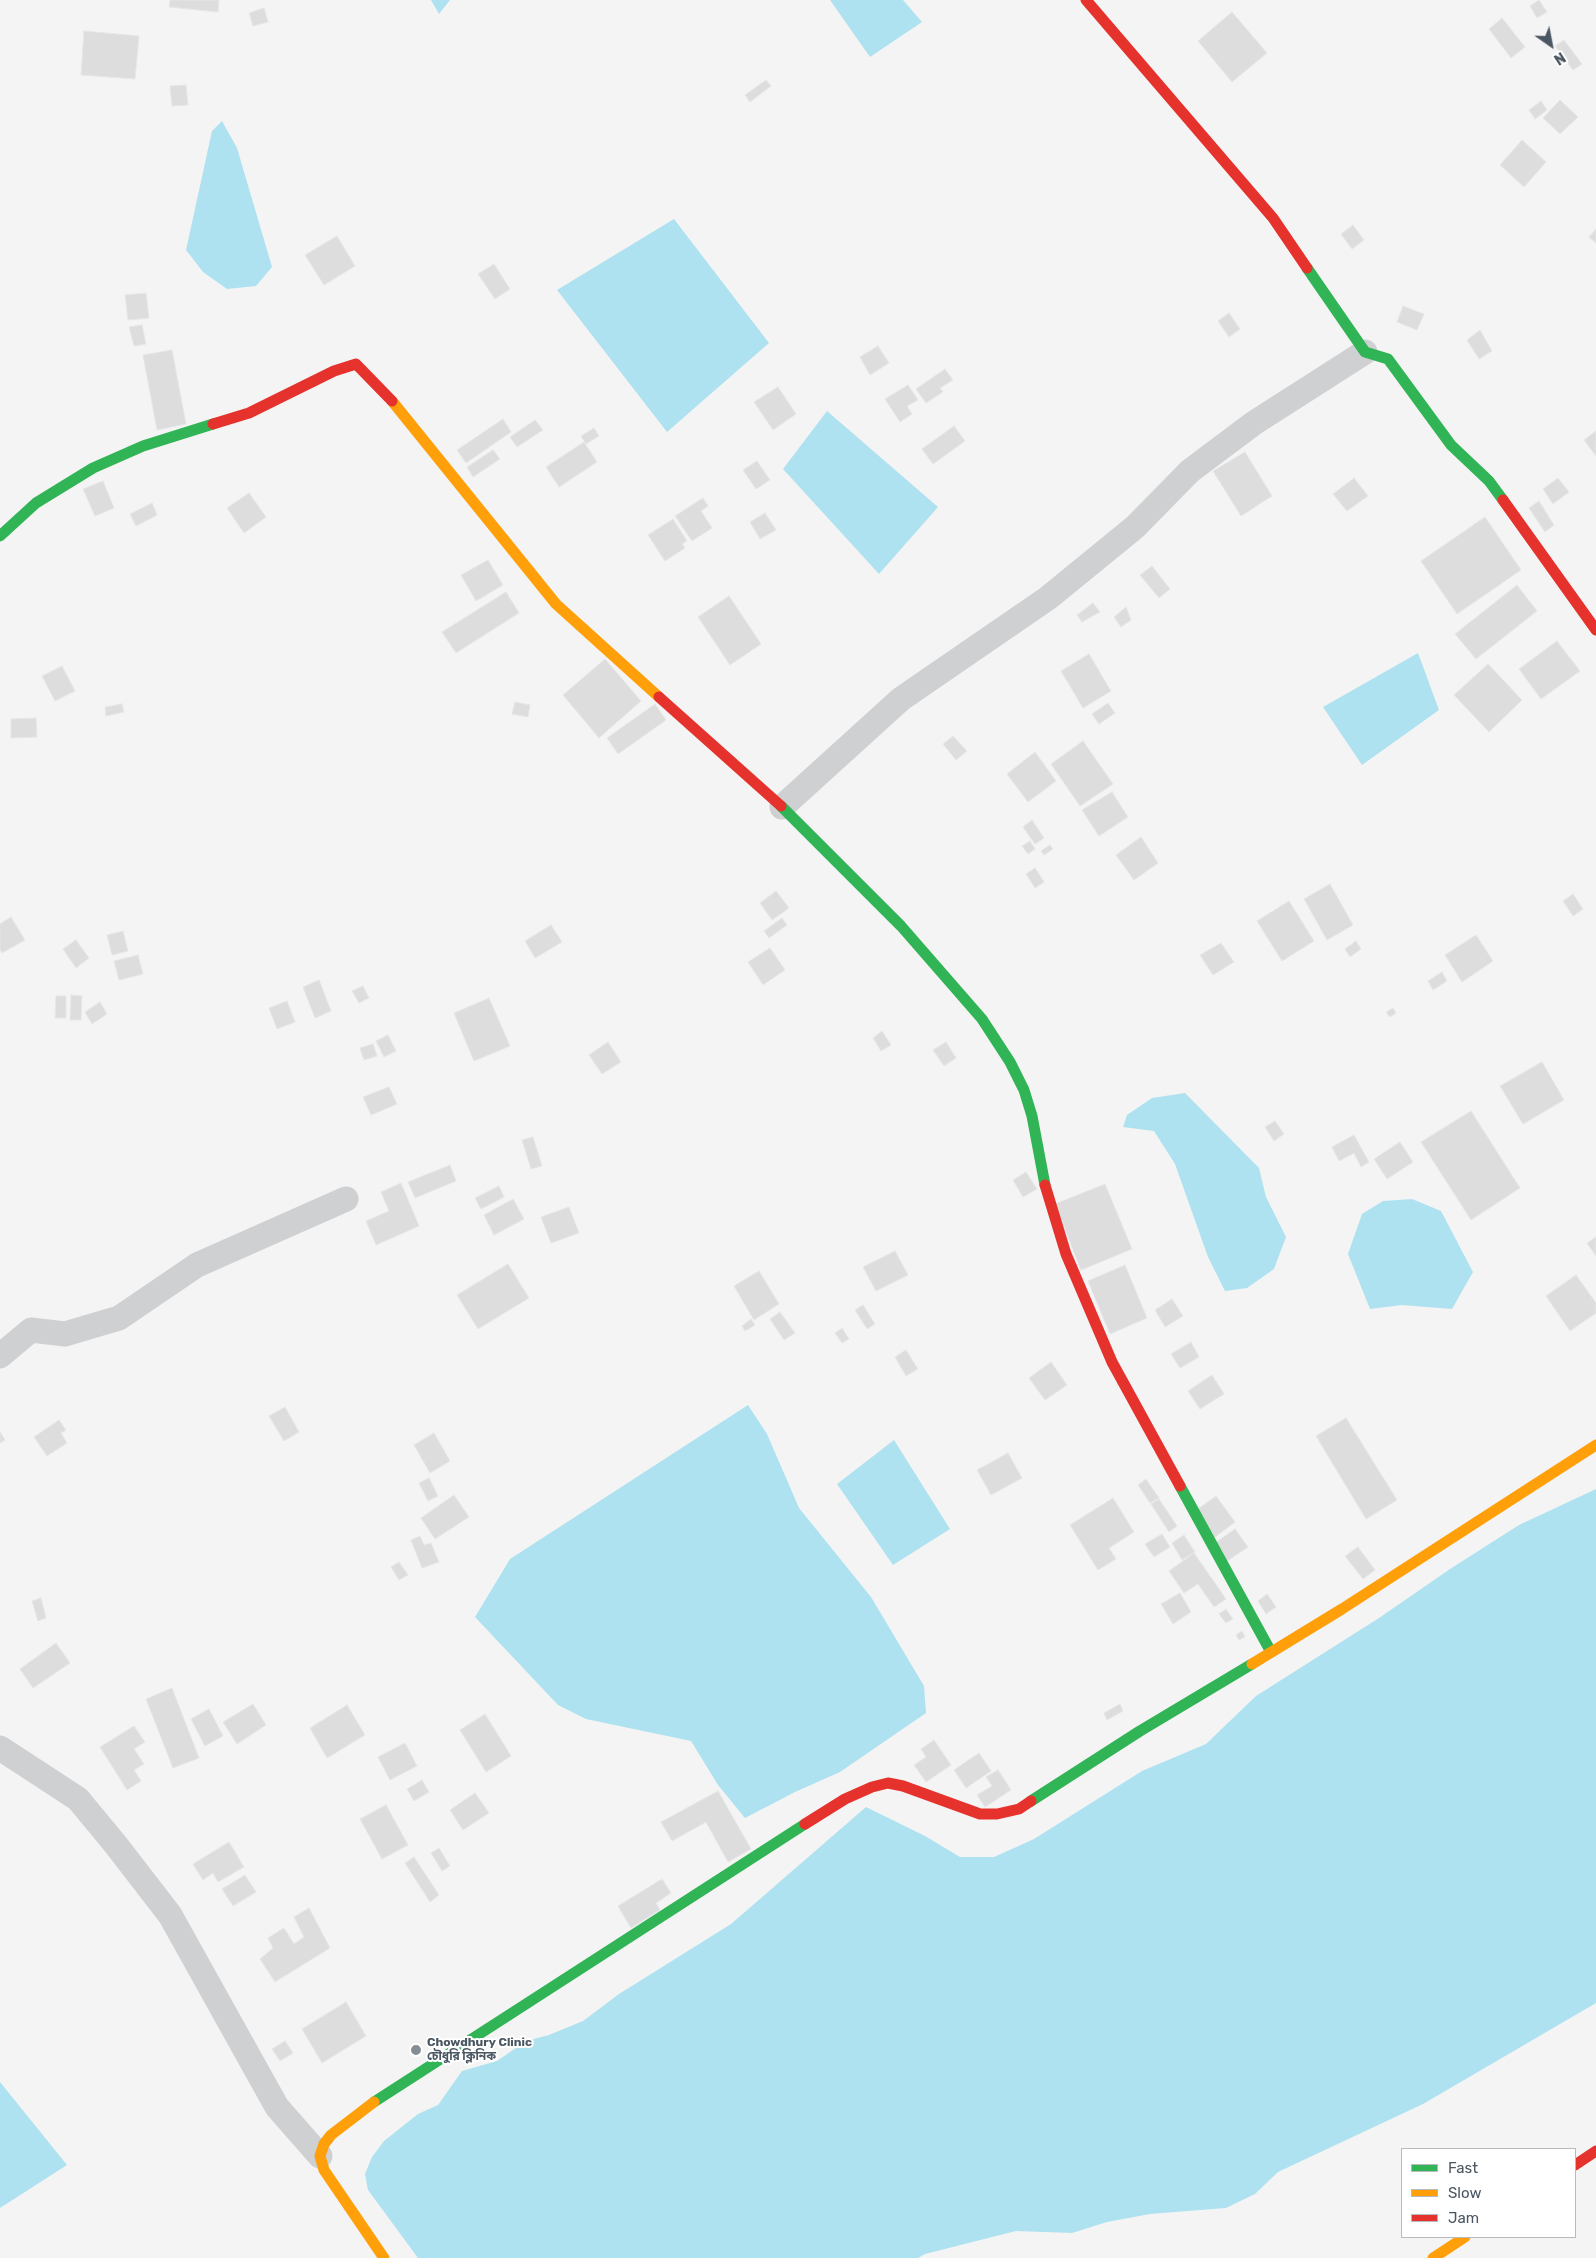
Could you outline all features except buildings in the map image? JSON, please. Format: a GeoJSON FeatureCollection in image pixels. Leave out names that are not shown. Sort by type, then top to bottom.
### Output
{"type":"FeatureCollection","features":[{"type":"Feature","properties":{"kind":"street"},"geometry":{"type":"LineString","coordinates":[[1086,0],[1273,218],[1365,352],[1388,359],[1451,446],[1489,482],[1596,630]]}},
{"type":"Feature","properties":{"kind":"street"},"geometry":{"type":"LineString","coordinates":[[782,807],[901,699],[1048,598],[1128,533],[1190,471],[1254,423],[1365,352]]}},
{"type":"Feature","properties":{"kind":"street"},"geometry":{"type":"LineString","coordinates":[[0,536],[36,503],[93,468],[144,446],[249,413],[334,371],[356,364],[390,397],[556,604],[782,807],[901,926],[982,1019],[1010,1062],[1024,1090],[1032,1116],[1047,1196],[1066,1254],[1112,1362],[1271,1652]]}},
{"type":"Feature","properties":{"kind":"street"},"geometry":{"type":"LineString","coordinates":[[0,1356],[32,1330],[65,1334],[119,1318],[197,1265],[346,1199]]}},
{"type":"Feature","properties":{"kind":"street"},"geometry":{"type":"LineString","coordinates":[[320,2156],[327,2140],[354,2115],[845,1799],[872,1786],[888,1783],[933,1796],[980,1814],[997,1814],[1019,1809],[1140,1731],[1271,1652],[1596,1445]]}},
{"type":"Feature","properties":{"kind":"street"},"geometry":{"type":"LineString","coordinates":[[0,1748],[78,1799],[170,1915],[277,2106],[320,2156],[324,2170],[384,2258]]}},
{"type":"Feature","properties":{"kind":"street"},"geometry":{"type":"LineString","coordinates":[[1576,2164],[1596,2151]]}},
{"type":"Feature","properties":{"kind":"street"},"geometry":{"type":"LineString","coordinates":[[1433,2258],[1463,2238]]}},
{"type":"Feature","properties":{"kind":"water"},"geometry":{"type":"Polygon","coordinates":[[[431,0],[450,0],[439,14],[431,0]]]}},
{"type":"Feature","properties":{"kind":"water"},"geometry":{"type":"Polygon","coordinates":[[[830,0],[903,0],[922,22],[870,57],[830,0]]]}},
{"type":"Feature","properties":{"kind":"water"},"geometry":{"type":"Polygon","coordinates":[[[222,121],[237,148],[272,267],[256,286],[227,289],[203,272],[186,250],[212,131],[222,121]]]}},
{"type":"Feature","properties":{"kind":"water"},"geometry":{"type":"Polygon","coordinates":[[[674,219],[769,343],[667,432],[557,290],[674,219]]]}},
{"type":"Feature","properties":{"kind":"water"},"geometry":{"type":"Polygon","coordinates":[[[827,411],[938,507],[879,574],[783,469],[827,411]]]}},
{"type":"Feature","properties":{"kind":"water"},"geometry":{"type":"Polygon","coordinates":[[[1418,653],[1439,710],[1362,765],[1323,707],[1418,653]]]}},
{"type":"Feature","properties":{"kind":"water"},"geometry":{"type":"Polygon","coordinates":[[[1185,1093],[1259,1168],[1266,1197],[1286,1237],[1274,1269],[1247,1288],[1225,1291],[1208,1257],[1175,1164],[1154,1131],[1123,1127],[1127,1115],[1152,1098],[1185,1093]]]}},
{"type":"Feature","properties":{"kind":"water"},"geometry":{"type":"Polygon","coordinates":[[[1412,1199],[1441,1211],[1473,1272],[1452,1309],[1402,1305],[1370,1309],[1348,1254],[1362,1214],[1383,1201],[1412,1199]]]}},
{"type":"Feature","properties":{"kind":"water"},"geometry":{"type":"Polygon","coordinates":[[[748,1405],[767,1434],[799,1508],[871,1597],[924,1686],[926,1713],[840,1772],[795,1792],[745,1818],[718,1785],[691,1741],[586,1719],[558,1705],[475,1617],[510,1559],[748,1405]]]}},
{"type":"Feature","properties":{"kind":"water"},"geometry":{"type":"Polygon","coordinates":[[[894,1440],[950,1529],[893,1565],[837,1484],[894,1440]]]}},
{"type":"Feature","properties":{"kind":"water"},"geometry":{"type":"Polygon","coordinates":[[[1596,1489],[1596,2003],[1423,2104],[1278,2172],[1255,2194],[1226,2208],[1150,2214],[1107,2222],[1072,2233],[1016,2231],[925,2254],[918,2258],[418,2258],[368,2190],[365,2174],[372,2157],[384,2141],[418,2114],[438,2105],[462,2071],[497,2061],[526,2041],[549,2035],[583,2021],[619,1994],[731,1924],[866,1807],[925,1836],[960,1857],[994,1857],[1034,1839],[1142,1771],[1206,1744],[1256,1696],[1379,1618],[1450,1569],[1519,1525],[1596,1489]]]}},
{"type":"Feature","properties":{"kind":"water"},"geometry":{"type":"Polygon","coordinates":[[[0,2082],[67,2165],[0,2208],[0,2082]]]}},
{"type":"Feature","properties":{"kind":"traffic: fast"},"geometry":{"type":"LineString","coordinates":[[1307,268],[1365,352],[1388,359],[1451,445],[1489,481],[1503,500]]}},
{"type":"Feature","properties":{"kind":"traffic: fast"},"geometry":{"type":"LineString","coordinates":[[0,536],[36,503],[93,468],[143,446],[213,424]]}},
{"type":"Feature","properties":{"kind":"traffic: fast"},"geometry":{"type":"LineString","coordinates":[[781,806],[901,926],[982,1019],[1010,1062],[1024,1090],[1032,1116],[1045,1185]]}},
{"type":"Feature","properties":{"kind":"traffic: fast"},"geometry":{"type":"LineString","coordinates":[[1180,1486],[1271,1652]]}},
{"type":"Feature","properties":{"kind":"traffic: fast"},"geometry":{"type":"LineString","coordinates":[[1031,1801],[1140,1731],[1252,1664]]}},
{"type":"Feature","properties":{"kind":"traffic: fast"},"geometry":{"type":"LineString","coordinates":[[374,2102],[805,1824]]}},
{"type":"Feature","properties":{"kind":"traffic: slow"},"geometry":{"type":"LineString","coordinates":[[392,401],[556,604],[659,697]]}},
{"type":"Feature","properties":{"kind":"traffic: slow"},"geometry":{"type":"LineString","coordinates":[[1252,1664],[1342,1609],[1596,1445]]}},
{"type":"Feature","properties":{"kind":"traffic: slow"},"geometry":{"type":"LineString","coordinates":[[374,2102],[331,2135],[324,2144],[320,2156],[324,2170],[384,2258]]}},
{"type":"Feature","properties":{"kind":"traffic: slow"},"geometry":{"type":"LineString","coordinates":[[1433,2258],[1463,2238]]}},
{"type":"Feature","properties":{"kind":"traffic: jam"},"geometry":{"type":"LineString","coordinates":[[1086,0],[1273,218],[1307,268]]}},
{"type":"Feature","properties":{"kind":"traffic: jam"},"geometry":{"type":"LineString","coordinates":[[213,424],[249,413],[334,371],[356,364],[392,401]]}},
{"type":"Feature","properties":{"kind":"traffic: jam"},"geometry":{"type":"LineString","coordinates":[[1503,500],[1596,630]]}},
{"type":"Feature","properties":{"kind":"traffic: jam"},"geometry":{"type":"LineString","coordinates":[[659,697],[781,806]]}},
{"type":"Feature","properties":{"kind":"traffic: jam"},"geometry":{"type":"LineString","coordinates":[[1045,1185],[1066,1254],[1112,1362],[1180,1486]]}},
{"type":"Feature","properties":{"kind":"traffic: jam"},"geometry":{"type":"LineString","coordinates":[[805,1824],[845,1799],[872,1787],[888,1783],[903,1786],[980,1814],[997,1814],[1019,1809],[1031,1801]]}},
{"type":"Feature","properties":{"kind":"traffic: jam"},"geometry":{"type":"LineString","coordinates":[[1576,2164],[1596,2151]]}},
{"type":"Feature","properties":{"kind":"place","name":"Chowdhury Clinic চৌধুরি ক্লিনিক"},"geometry":{"type":"Point","coordinates":[416,2050]}}]}
